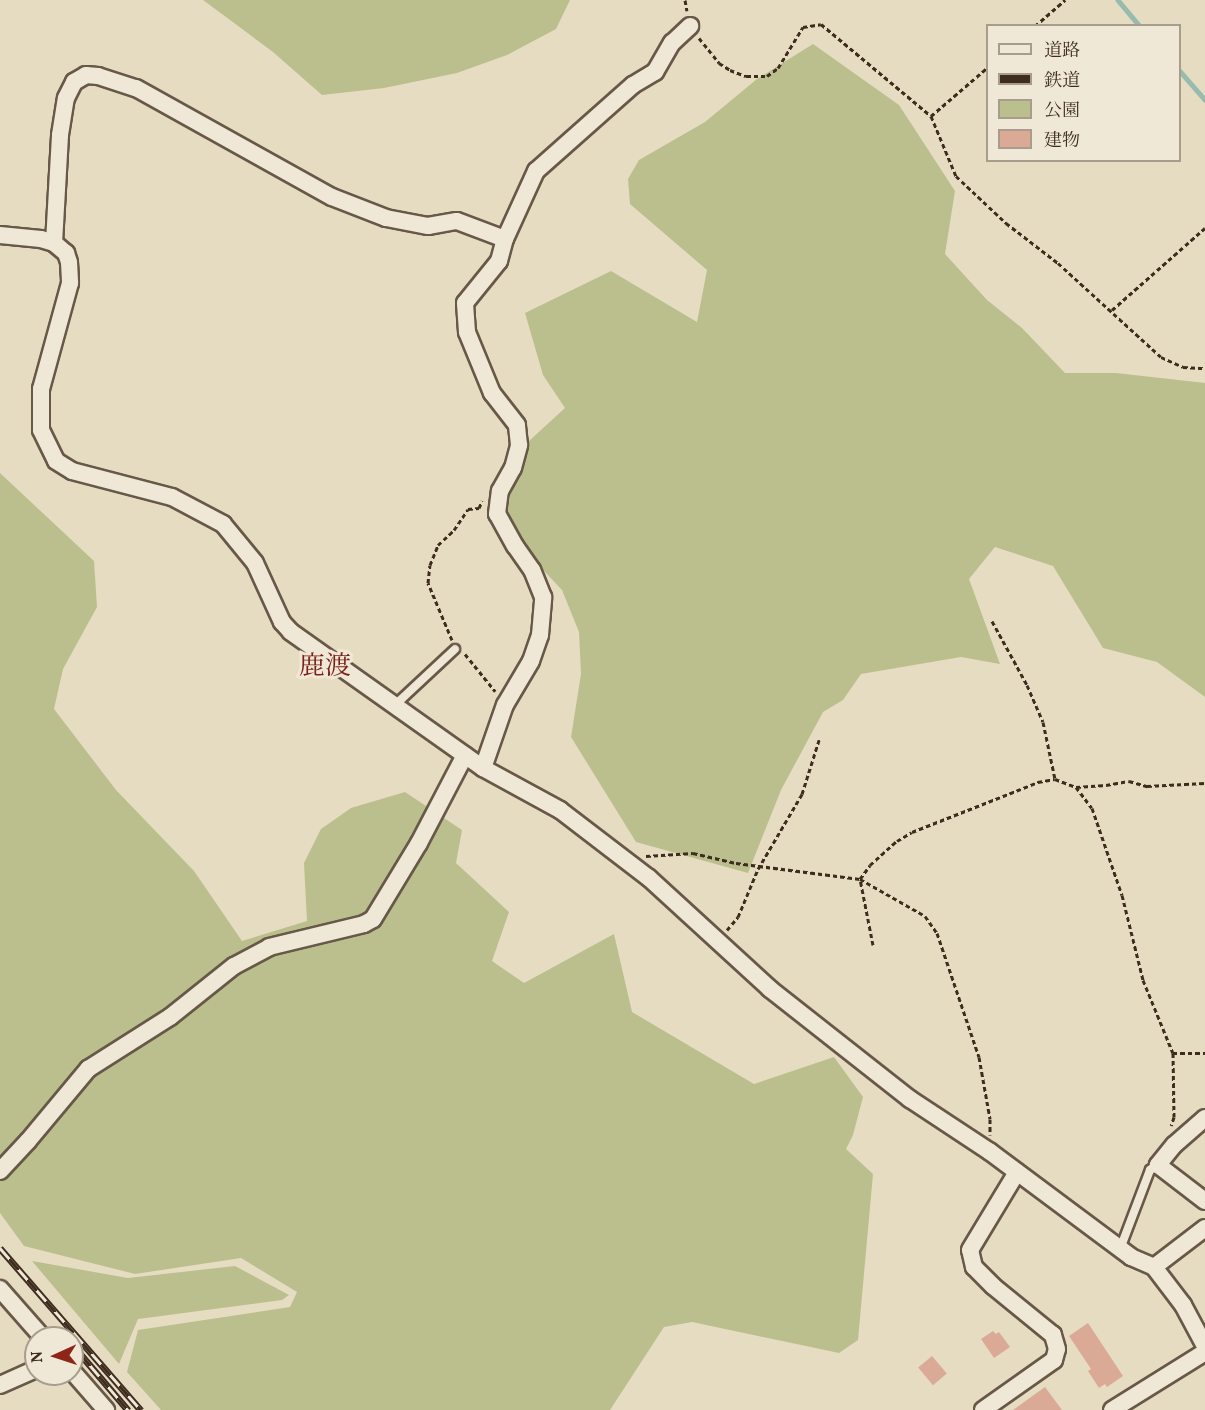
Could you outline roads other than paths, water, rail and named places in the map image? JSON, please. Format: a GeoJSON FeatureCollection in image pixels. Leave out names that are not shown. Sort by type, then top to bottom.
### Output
{"type":"FeatureCollection","features":[{"type":"Feature","properties":{"kind":"street"},"geometry":{"type":"LineString","coordinates":[[483,768],[505,705],[531,661],[540,635],[543,597],[532,570],[497,514],[500,491],[513,468],[519,445],[517,425],[492,393],[467,332],[465,303],[499,261],[505,239],[536,171],[633,85],[655,72],[672,43],[690,26]]}},
{"type":"Feature","properties":{"kind":"street"},"geometry":{"type":"LineString","coordinates":[[54,243],[60,135],[66,98],[74,82],[86,75],[98,76],[136,88],[332,197],[386,218],[428,226],[457,221],[505,239]]}},
{"type":"Feature","properties":{"kind":"street"},"geometry":{"type":"LineString","coordinates":[[0,235],[41,239],[54,243],[66,253],[70,283],[41,388],[41,430],[56,461],[72,471],[172,497],[223,524],[255,564],[286,627],[483,768],[560,810],[649,878],[770,989],[910,1099],[989,1151],[1120,1249],[1154,1267],[1183,1305],[1205,1346]]}},
{"type":"Feature","properties":{"kind":"street"},"geometry":{"type":"LineString","coordinates":[[0,1171],[28,1142],[88,1069],[170,1017],[234,966],[269,947],[364,924],[373,919],[419,843],[465,755]]}},
{"type":"Feature","properties":{"kind":"street"},"geometry":{"type":"LineString","coordinates":[[1205,1118],[1174,1145],[1158,1165],[1205,1201]]}},
{"type":"Feature","properties":{"kind":"street"},"geometry":{"type":"LineString","coordinates":[[983,1410],[1054,1360],[1058,1349],[1053,1335],[993,1286],[974,1267],[970,1250],[1017,1172]]}},
{"type":"Feature","properties":{"kind":"street"},"geometry":{"type":"LineString","coordinates":[[1154,1267],[1205,1228]]}},
{"type":"Feature","properties":{"kind":"street"},"geometry":{"type":"LineString","coordinates":[[1,1294],[32,1326]]}},
{"type":"Feature","properties":{"kind":"street"},"geometry":{"type":"LineString","coordinates":[[1112,1410],[1205,1352]]}},
{"type":"Feature","properties":{"kind":"street"},"geometry":{"type":"LineString","coordinates":[[0,1385],[24,1374]]}},
{"type":"Feature","properties":{"kind":"street"},"geometry":{"type":"LineString","coordinates":[[84,1385],[106,1410]]}},
{"type":"Feature","properties":{"kind":"lane"},"geometry":{"type":"LineString","coordinates":[[395,705],[455,649]]}},
{"type":"Feature","properties":{"kind":"lane"},"geometry":{"type":"LineString","coordinates":[[1120,1249],[1150,1170],[1158,1165]]}},
{"type":"Feature","properties":{"kind":"waterway"},"geometry":{"type":"LineString","coordinates":[[1118,0],[1138,24]]}},
{"type":"Feature","properties":{"kind":"waterway"},"geometry":{"type":"LineString","coordinates":[[1181,72],[1205,100]]}},
{"type":"Feature","properties":{"kind":"railway"},"geometry":{"type":"LineString","coordinates":[[0,1248],[141,1410]]}},
{"type":"Feature","properties":{"kind":"railway"},"geometry":{"type":"LineString","coordinates":[[84,1358],[128,1410]]}},
{"type":"Feature","properties":{"kind":"district","name":"鹿渡"},"geometry":{"type":"Point","coordinates":[325,668]}}]}
